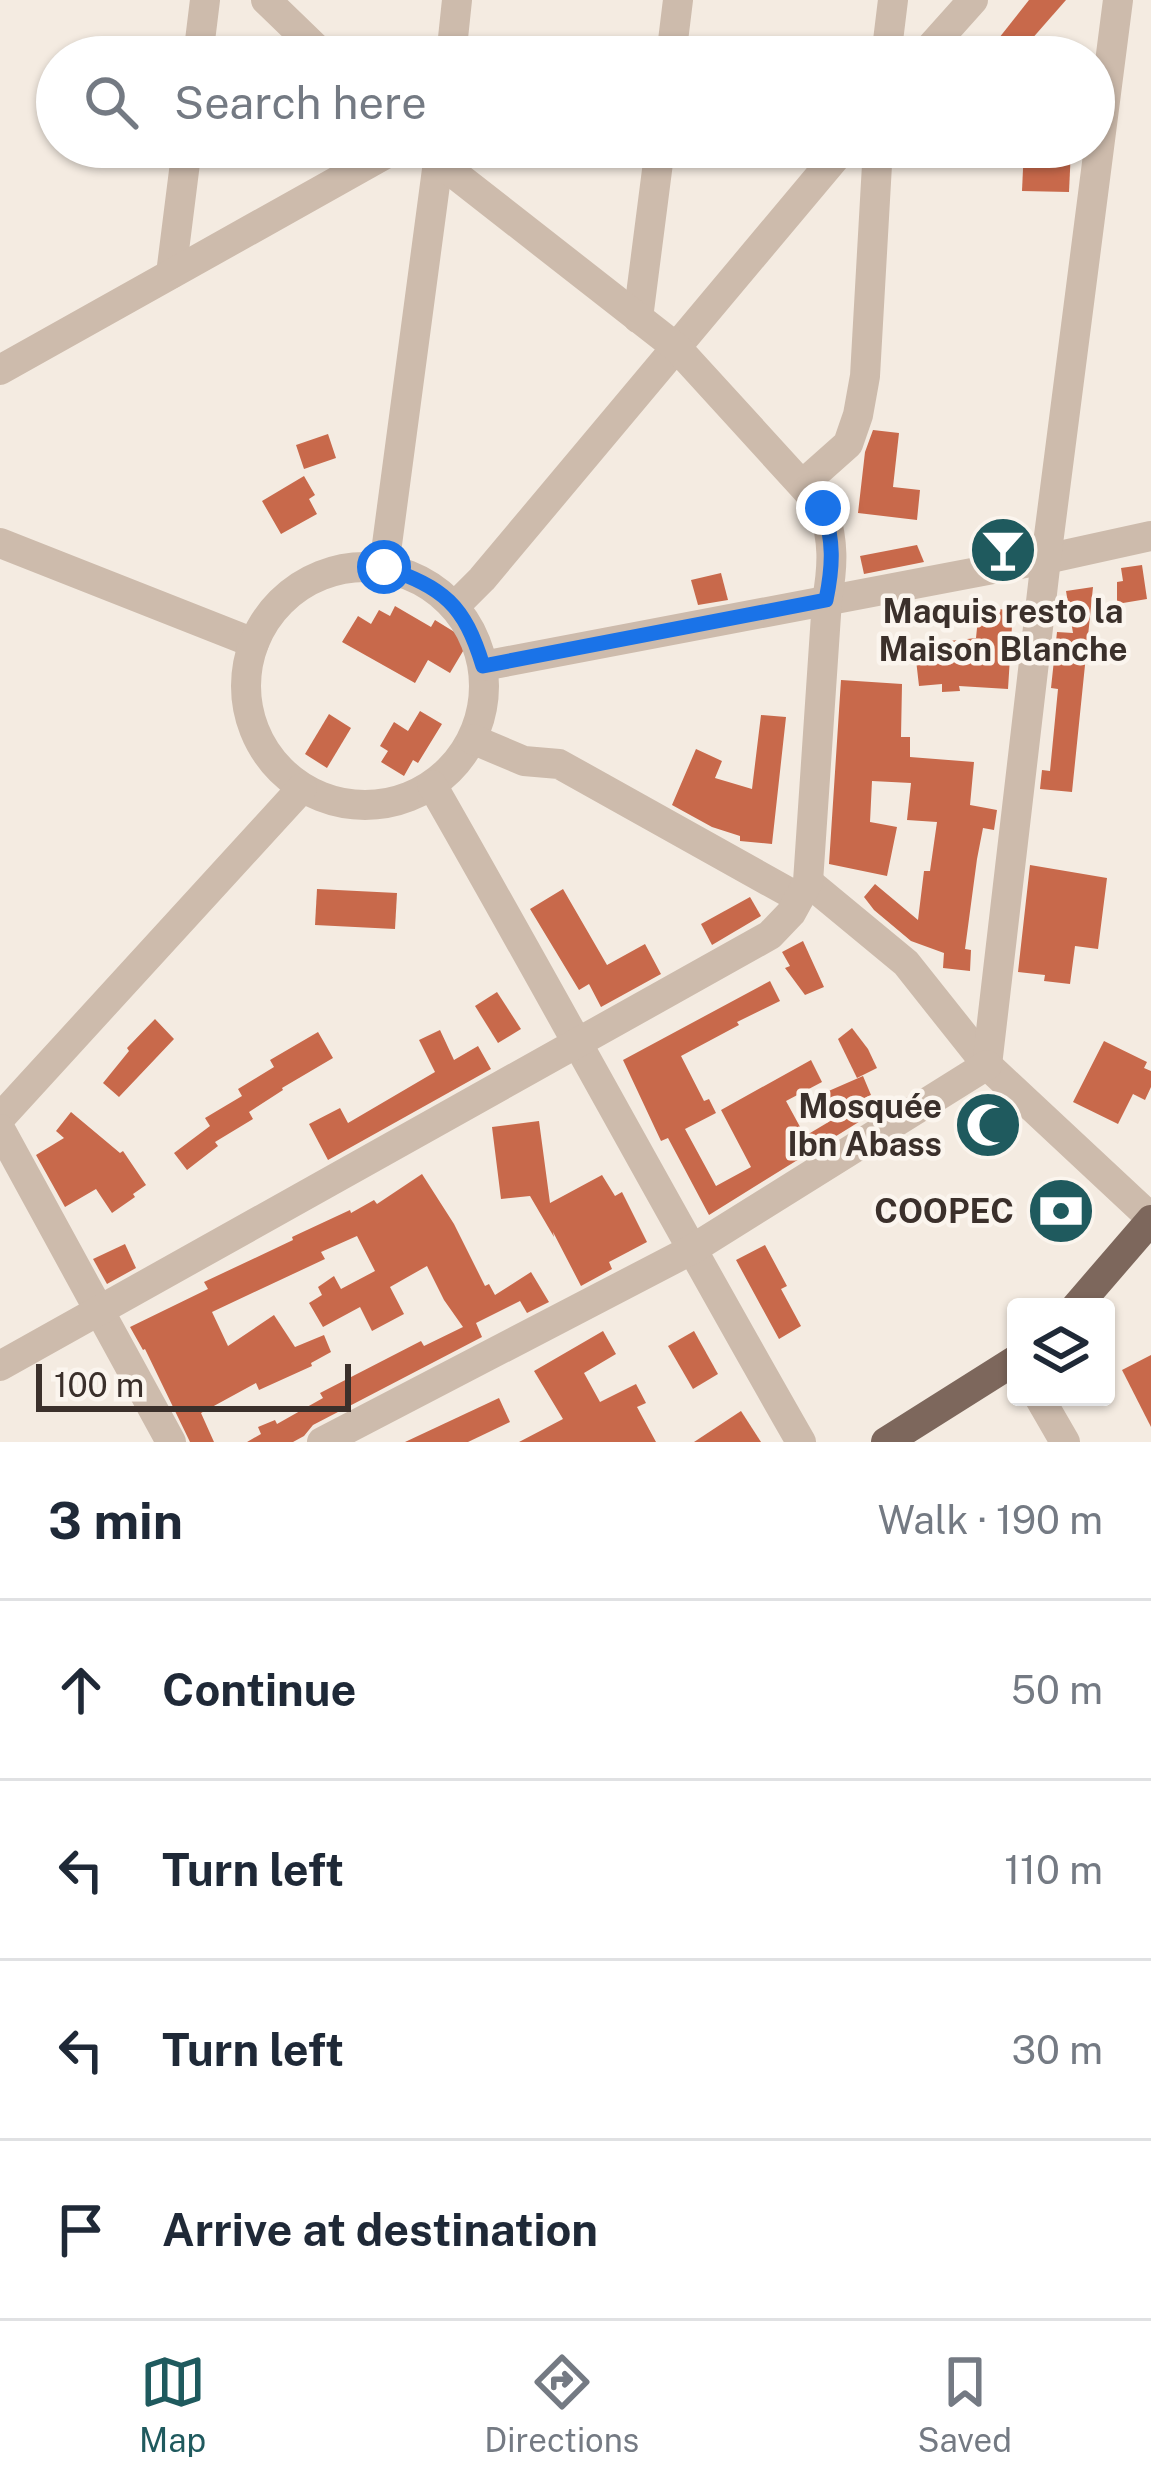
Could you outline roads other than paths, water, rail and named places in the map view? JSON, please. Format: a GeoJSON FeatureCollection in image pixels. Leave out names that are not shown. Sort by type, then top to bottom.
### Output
{"type":"FeatureCollection","features":[{"type":"Feature","properties":{"kind":"main road"},"geometry":{"type":"LineString","coordinates":[[1084,1298],[1151,1219]]}},
{"type":"Feature","properties":{"kind":"main road"},"geometry":{"type":"LineString","coordinates":[[886,1442],[1007,1366]]}},
{"type":"Feature","properties":{"kind":"street"},"geometry":{"type":"LineString","coordinates":[[201,36],[205,0]]}},
{"type":"Feature","properties":{"kind":"street"},"geometry":{"type":"LineString","coordinates":[[266,0],[304,36]]}},
{"type":"Feature","properties":{"kind":"street"},"geometry":{"type":"LineString","coordinates":[[453,36],[457,0]]}},
{"type":"Feature","properties":{"kind":"street"},"geometry":{"type":"LineString","coordinates":[[674,36],[678,0]]}},
{"type":"Feature","properties":{"kind":"street"},"geometry":{"type":"LineString","coordinates":[[889,36],[893,0]]}},
{"type":"Feature","properties":{"kind":"street"},"geometry":{"type":"LineString","coordinates":[[941,36],[973,0]]}},
{"type":"Feature","properties":{"kind":"street"},"geometry":{"type":"LineString","coordinates":[[1113,36],[1118,0]]}},
{"type":"Feature","properties":{"kind":"street"},"geometry":{"type":"LineString","coordinates":[[172,274],[185,168]]}},
{"type":"Feature","properties":{"kind":"street"},"geometry":{"type":"LineString","coordinates":[[0,370],[361,168]]}},
{"type":"Feature","properties":{"kind":"street"},"geometry":{"type":"LineString","coordinates":[[384,567],[431,168]]}},
{"type":"Feature","properties":{"kind":"street"},"geometry":{"type":"LineString","coordinates":[[0,1366],[770,935],[791,913],[803,890],[833,562],[832,534],[823,508],[677,348],[453,168]]}},
{"type":"Feature","properties":{"kind":"street"},"geometry":{"type":"LineString","coordinates":[[638,318],[656,168]]}},
{"type":"Feature","properties":{"kind":"street"},"geometry":{"type":"LineString","coordinates":[[455,606],[827,168]]}},
{"type":"Feature","properties":{"kind":"street"},"geometry":{"type":"LineString","coordinates":[[803,484],[848,444],[857,415],[866,376],[877,168]]}},
{"type":"Feature","properties":{"kind":"street"},"geometry":{"type":"LineString","coordinates":[[987,1065],[1096,168]]}},
{"type":"Feature","properties":{"kind":"street"},"geometry":{"type":"LineString","coordinates":[[483,666],[1151,536]]}},
{"type":"Feature","properties":{"kind":"street"},"geometry":{"type":"LineString","coordinates":[[0,543],[254,643]]}},
{"type":"Feature","properties":{"kind":"street"},"geometry":{"type":"LineString","coordinates":[[384,567],[423,580],[455,606],[473,634],[483,666],[483,704],[472,740],[432,784],[401,800],[368,806],[334,801],[302,788],[272,760],[252,724],[246,683],[254,643],[274,608],[306,582],[344,568],[384,567]]}},
{"type":"Feature","properties":{"kind":"street"},"geometry":{"type":"LineString","coordinates":[[472,740],[524,761],[559,764],[803,890],[905,963],[987,1065],[1151,1219]]}},
{"type":"Feature","properties":{"kind":"street"},"geometry":{"type":"LineString","coordinates":[[432,784],[801,1442]]}},
{"type":"Feature","properties":{"kind":"street"},"geometry":{"type":"LineString","coordinates":[[0,1118],[302,788]]}},
{"type":"Feature","properties":{"kind":"street"},"geometry":{"type":"LineString","coordinates":[[322,1442],[691,1250],[987,1065]]}},
{"type":"Feature","properties":{"kind":"street"},"geometry":{"type":"LineString","coordinates":[[0,1129],[171,1442]]}},
{"type":"Feature","properties":{"kind":"street"},"geometry":{"type":"LineString","coordinates":[[1045,1406],[1065,1442]]}},
{"type":"Feature","properties":{"kind":"place","name":"Maquis resto la Maison Blanche"},"geometry":{"type":"Point","coordinates":[1003,550]}},
{"type":"Feature","properties":{"kind":"place","name":"Mosquée Ibn Abass"},"geometry":{"type":"Point","coordinates":[988,1125]}},
{"type":"Feature","properties":{"kind":"place","name":"COOPEC"},"geometry":{"type":"Point","coordinates":[1061,1211]}}]}
